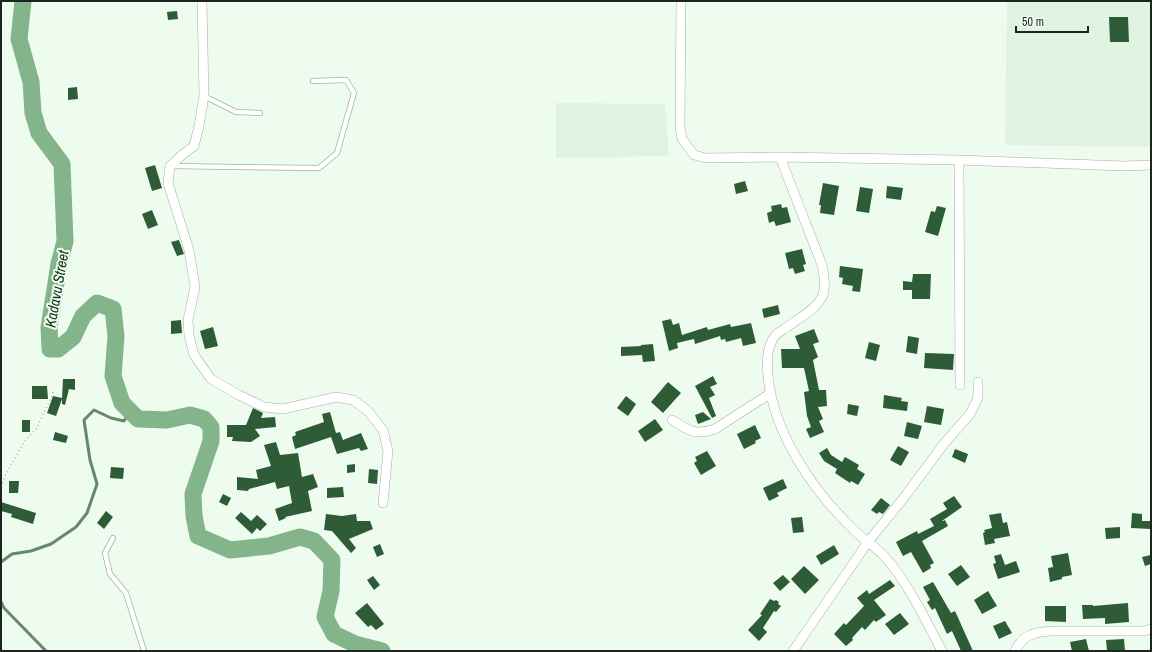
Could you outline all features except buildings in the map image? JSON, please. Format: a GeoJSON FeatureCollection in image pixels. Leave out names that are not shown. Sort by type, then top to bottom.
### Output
{"type":"FeatureCollection","features":[{"type":"Feature","properties":{"kind":"street"},"geometry":{"type":"LineString","coordinates":[[202,1],[204,96],[200,126],[194,146],[170,166],[168,183],[189,250],[195,287],[188,320],[189,335],[194,355],[211,379],[264,407],[283,409],[336,397],[353,400],[368,411],[383,430],[388,451],[383,503]]}},
{"type":"Feature","properties":{"kind":"street"},"geometry":{"type":"LineString","coordinates":[[681,1],[680,126],[682,139],[694,155],[706,158],[780,157],[959,160],[1124,166],[1151,165]]}},
{"type":"Feature","properties":{"kind":"street"},"geometry":{"type":"LineString","coordinates":[[780,157],[822,265],[825,279],[823,295],[816,305],[775,336],[770,344],[767,358],[768,377],[776,412],[788,443],[812,483],[854,531],[885,557],[902,578],[942,651]]}},
{"type":"Feature","properties":{"kind":"street"},"geometry":{"type":"LineString","coordinates":[[959,160],[960,385]]}},
{"type":"Feature","properties":{"kind":"street"},"geometry":{"type":"LineString","coordinates":[[793,651],[868,542],[943,445],[970,414],[977,400],[978,382]]}},
{"type":"Feature","properties":{"kind":"street"},"geometry":{"type":"LineString","coordinates":[[672,420],[688,430],[697,433],[706,432],[714,429],[771,393]]}},
{"type":"Feature","properties":{"kind":"street"},"geometry":{"type":"LineString","coordinates":[[1015,651],[1017,646],[1025,638],[1036,632],[1144,631],[1151,629]]}},
{"type":"Feature","properties":{"kind":"lane"},"geometry":{"type":"LineString","coordinates":[[170,166],[318,168],[337,153],[354,93],[346,80],[313,81]]}},
{"type":"Feature","properties":{"kind":"lane"},"geometry":{"type":"LineString","coordinates":[[204,96],[236,112],[260,113]]}},
{"type":"Feature","properties":{"kind":"lane"},"geometry":{"type":"LineString","coordinates":[[113,538],[105,553],[110,574],[126,593],[144,651]]}},
{"type":"Feature","properties":{"kind":"path"},"geometry":{"type":"LineString","coordinates":[[1,487],[6,474],[26,440],[36,429],[54,390]]}},
{"type":"Feature","properties":{"kind":"shaded area"},"geometry":{"type":"Polygon","coordinates":[[[1007,1],[1151,1],[1151,147],[1005,145],[1007,1]]]}},
{"type":"Feature","properties":{"kind":"shaded area"},"geometry":{"type":"Polygon","coordinates":[[[556,103],[665,104],[669,156],[556,158],[556,103]]]}},
{"type":"Feature","properties":{"kind":"waterway","name":"Kadavu Street"},"geometry":{"type":"LineString","coordinates":[[23,1],[19,39],[31,82],[33,113],[39,133],[62,164],[65,241],[59,264],[49,327],[50,349],[58,349],[73,337],[83,316],[97,303],[113,309],[116,336],[113,376],[122,403],[138,419],[167,420],[190,415],[204,419],[211,427],[211,441],[193,494],[194,516],[198,536],[230,550],[269,546],[300,537],[314,541],[332,560],[331,591],[325,617],[334,634],[355,644],[382,651]]}},
{"type":"Feature","properties":{"kind":"waterway"},"geometry":{"type":"LineString","coordinates":[[1,562],[12,554],[31,551],[51,544],[76,527],[87,513],[97,484],[90,460],[84,420],[94,410],[111,418],[124,421],[130,412]]}},
{"type":"Feature","properties":{"kind":"waterway"},"geometry":{"type":"LineString","coordinates":[[1,602],[4,608],[46,651]]}}]}
